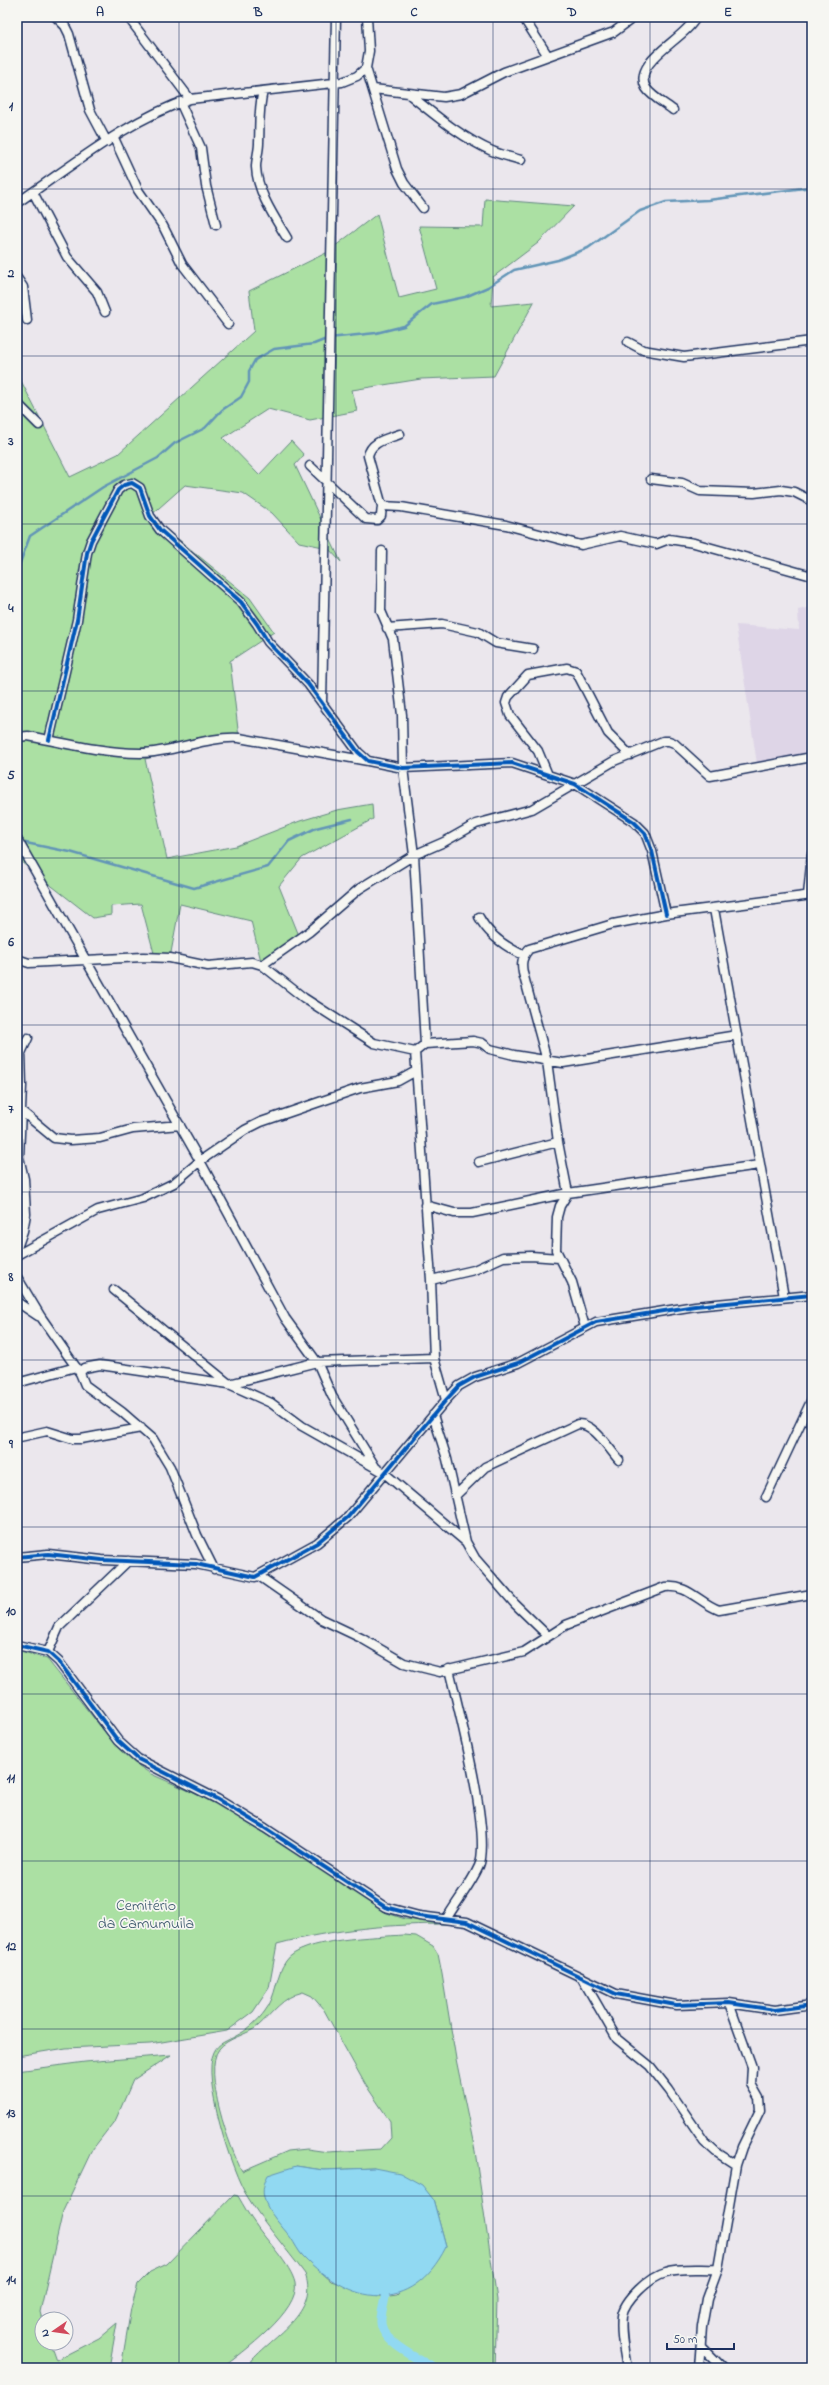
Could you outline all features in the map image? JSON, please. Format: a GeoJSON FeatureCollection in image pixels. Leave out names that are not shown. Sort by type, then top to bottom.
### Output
{"type":"FeatureCollection","features":[{"type":"Feature","properties":{"kind":"street"},"geometry":{"type":"LineString","coordinates":[[56,17],[65,26],[70,34],[90,110],[110,140],[138,190],[163,226],[182,264],[228,324]]}},
{"type":"Feature","properties":{"kind":"street"},"geometry":{"type":"LineString","coordinates":[[128,17],[190,99]]}},
{"type":"Feature","properties":{"kind":"street"},"geometry":{"type":"LineString","coordinates":[[322,703],[336,17]]}},
{"type":"Feature","properties":{"kind":"street"},"geometry":{"type":"LineString","coordinates":[[367,17],[370,51],[366,68],[397,168],[404,183],[423,208]]}},
{"type":"Feature","properties":{"kind":"street"},"geometry":{"type":"LineString","coordinates":[[523,17],[548,56]]}},
{"type":"Feature","properties":{"kind":"street"},"geometry":{"type":"LineString","coordinates":[[373,89],[409,95],[444,97],[461,94],[504,72],[614,32],[634,17]]}},
{"type":"Feature","properties":{"kind":"street"},"geometry":{"type":"LineString","coordinates":[[673,110],[646,89],[644,81],[645,69],[650,61],[691,26],[696,17]]}},
{"type":"Feature","properties":{"kind":"street"},"geometry":{"type":"LineString","coordinates":[[17,203],[110,140],[170,106],[180,102],[190,99],[335,82],[357,76],[366,68]]}},
{"type":"Feature","properties":{"kind":"street"},"geometry":{"type":"LineString","coordinates":[[263,91],[258,109],[259,144],[256,168],[259,181],[273,215],[287,238]]}},
{"type":"Feature","properties":{"kind":"street"},"geometry":{"type":"LineString","coordinates":[[409,95],[440,119],[485,147],[521,160]]}},
{"type":"Feature","properties":{"kind":"street"},"geometry":{"type":"LineString","coordinates":[[180,102],[201,148],[206,186],[216,225]]}},
{"type":"Feature","properties":{"kind":"street"},"geometry":{"type":"LineString","coordinates":[[33,192],[67,257],[97,292],[105,312]]}},
{"type":"Feature","properties":{"kind":"street"},"geometry":{"type":"LineString","coordinates":[[17,278],[23,287],[27,320]]}},
{"type":"Feature","properties":{"kind":"street"},"geometry":{"type":"LineString","coordinates":[[628,342],[643,350],[684,357],[812,341]]}},
{"type":"Feature","properties":{"kind":"street"},"geometry":{"type":"LineString","coordinates":[[17,403],[39,426]]}},
{"type":"Feature","properties":{"kind":"street"},"geometry":{"type":"LineString","coordinates":[[310,466],[366,519],[377,520],[381,516],[382,506],[380,504],[368,456],[369,450],[374,444],[400,434]]}},
{"type":"Feature","properties":{"kind":"street"},"geometry":{"type":"LineString","coordinates":[[651,479],[682,483],[700,491],[754,493],[781,490],[794,492],[812,501]]}},
{"type":"Feature","properties":{"kind":"street"},"geometry":{"type":"LineString","coordinates":[[49,740],[77,620],[91,541],[118,490],[124,485],[132,483],[140,488],[150,516],[160,530],[241,602],[268,642],[308,684],[358,752],[368,761]]}},
{"type":"Feature","properties":{"kind":"street"},"geometry":{"type":"LineString","coordinates":[[382,506],[401,507],[506,525],[581,545],[620,536],[656,544],[669,539],[676,540],[694,543],[812,576]]}},
{"type":"Feature","properties":{"kind":"street"},"geometry":{"type":"LineString","coordinates":[[382,551],[380,596],[381,611],[393,639],[402,715],[403,768],[414,855],[425,1044]]}},
{"type":"Feature","properties":{"kind":"street"},"geometry":{"type":"LineString","coordinates":[[387,628],[442,624],[478,632],[496,643],[533,649]]}},
{"type":"Feature","properties":{"kind":"street"},"geometry":{"type":"LineString","coordinates":[[548,775],[538,751],[507,708],[508,697],[522,680],[534,673],[567,668],[576,671],[608,733],[630,755]]}},
{"type":"Feature","properties":{"kind":"street"},"geometry":{"type":"LineString","coordinates":[[17,737],[28,736],[139,753],[170,749],[200,741],[233,738],[284,744],[403,768],[512,763],[575,784],[634,822],[645,833],[652,851],[666,914]]}},
{"type":"Feature","properties":{"kind":"street"},"geometry":{"type":"LineString","coordinates":[[262,965],[309,932],[359,888],[414,855],[444,842],[476,824],[532,809],[630,755],[668,741],[710,776],[812,757]]}},
{"type":"Feature","properties":{"kind":"street"},"geometry":{"type":"LineString","coordinates":[[17,839],[180,1125],[285,1318],[317,1362],[332,1396],[380,1470]]}},
{"type":"Feature","properties":{"kind":"street"},"geometry":{"type":"LineString","coordinates":[[585,1327],[572,1282],[556,1250],[557,1217],[560,1206],[568,1193],[558,1142],[547,1061],[523,974],[521,963],[523,956],[528,949],[613,924],[666,914],[714,909],[810,895],[812,854]]}},
{"type":"Feature","properties":{"kind":"street"},"geometry":{"type":"LineString","coordinates":[[714,909],[784,1298]]}},
{"type":"Feature","properties":{"kind":"street"},"geometry":{"type":"LineString","coordinates":[[479,917],[484,926],[509,948],[523,956]]}},
{"type":"Feature","properties":{"kind":"street"},"geometry":{"type":"LineString","coordinates":[[17,959],[29,963],[162,957],[189,960],[208,966],[252,962],[262,965],[304,998],[374,1043],[415,1052]]}},
{"type":"Feature","properties":{"kind":"street"},"geometry":{"type":"LineString","coordinates":[[415,1052],[425,1044],[473,1041],[482,1043],[490,1049],[514,1055],[563,1063],[737,1035]]}},
{"type":"Feature","properties":{"kind":"street"},"geometry":{"type":"LineString","coordinates":[[17,1248],[23,1232],[26,1214],[24,1179],[19,1157],[19,1110],[20,1053],[28,1038]]}},
{"type":"Feature","properties":{"kind":"street"},"geometry":{"type":"LineString","coordinates":[[415,1052],[424,1205],[431,1280],[434,1358],[446,1400]]}},
{"type":"Feature","properties":{"kind":"street"},"geometry":{"type":"LineString","coordinates":[[17,1255],[98,1210],[160,1191],[174,1183],[200,1161],[245,1130],[262,1122],[360,1088],[398,1082],[416,1071]]}},
{"type":"Feature","properties":{"kind":"street"},"geometry":{"type":"LineString","coordinates":[[19,1110],[54,1138],[71,1140],[100,1138],[133,1129],[180,1125]]}},
{"type":"Feature","properties":{"kind":"street"},"geometry":{"type":"LineString","coordinates":[[479,1162],[558,1142]]}},
{"type":"Feature","properties":{"kind":"street"},"geometry":{"type":"LineString","coordinates":[[424,1205],[463,1214],[568,1193],[759,1165]]}},
{"type":"Feature","properties":{"kind":"street"},"geometry":{"type":"LineString","coordinates":[[431,1280],[461,1275],[503,1257],[531,1256],[559,1258]]}},
{"type":"Feature","properties":{"kind":"street"},"geometry":{"type":"LineString","coordinates":[[17,1278],[40,1318],[78,1370],[85,1385],[153,1439],[170,1467],[197,1535],[214,1568]]}},
{"type":"Feature","properties":{"kind":"street"},"geometry":{"type":"LineString","coordinates":[[114,1290],[229,1384],[271,1403],[302,1426],[380,1470],[466,1542]]}},
{"type":"Feature","properties":{"kind":"street"},"geometry":{"type":"LineString","coordinates":[[17,1557],[48,1554],[128,1561],[196,1564],[250,1577],[259,1576],[317,1543],[348,1517],[380,1470],[464,1383],[518,1363],[596,1322],[695,1306],[812,1295]]}},
{"type":"Feature","properties":{"kind":"street"},"geometry":{"type":"LineString","coordinates":[[17,1302],[40,1318]]}},
{"type":"Feature","properties":{"kind":"street"},"geometry":{"type":"LineString","coordinates":[[17,1383],[100,1365],[229,1384],[317,1362],[434,1358]]}},
{"type":"Feature","properties":{"kind":"street"},"geometry":{"type":"LineString","coordinates":[[766,1496],[812,1399]]}},
{"type":"Feature","properties":{"kind":"street"},"geometry":{"type":"LineString","coordinates":[[433,1415],[447,1459],[466,1542],[475,1558],[500,1587],[548,1636]]}},
{"type":"Feature","properties":{"kind":"street"},"geometry":{"type":"LineString","coordinates":[[455,1496],[485,1467],[578,1424],[585,1424],[593,1430],[619,1460]]}},
{"type":"Feature","properties":{"kind":"street"},"geometry":{"type":"LineString","coordinates":[[20,1437],[47,1431],[73,1439],[81,1439],[141,1428]]}},
{"type":"Feature","properties":{"kind":"street"},"geometry":{"type":"LineString","coordinates":[[48,1652],[59,1626],[128,1561]]}},
{"type":"Feature","properties":{"kind":"street"},"geometry":{"type":"LineString","coordinates":[[259,1576],[321,1619],[361,1638],[404,1663],[432,1671],[449,1670],[524,1652],[566,1625],[665,1587],[683,1587],[712,1608],[719,1610],[812,1594]]}},
{"type":"Feature","properties":{"kind":"street"},"geometry":{"type":"LineString","coordinates":[[17,1645],[48,1652],[59,1662],[118,1741],[138,1759],[217,1799],[385,1907],[419,1916],[447,1918],[467,1922],[492,1933],[583,1980],[616,1994],[676,2005],[729,2003],[775,2010],[812,2005]]}},
{"type":"Feature","properties":{"kind":"street"},"geometry":{"type":"LineString","coordinates":[[447,1918],[479,1866],[483,1839],[468,1755],[449,1670]]}},
{"type":"Feature","properties":{"kind":"street"},"geometry":{"type":"LineString","coordinates":[[583,1980],[617,2039],[650,2066],[670,2090],[704,2140],[716,2152],[736,2166]]}},
{"type":"Feature","properties":{"kind":"street"},"geometry":{"type":"LineString","coordinates":[[699,2368],[707,2299],[718,2269],[736,2166],[742,2147],[760,2110],[761,2103],[752,2088],[752,2068],[729,2003]]}},
{"type":"Feature","properties":{"kind":"street"},"geometry":{"type":"LineString","coordinates":[[627,2368],[622,2338],[622,2315],[626,2303],[635,2293],[658,2275],[666,2271],[718,2269]]}},
{"type":"Feature","properties":{"kind":"street"},"geometry":{"type":"LineString","coordinates":[[701,2346],[723,2368]]}},
{"type":"Feature","properties":{"kind":"shaded area"},"geometry":{"type":"Polygon","coordinates":[[[812,607],[812,752],[757,764],[736,625],[799,630],[798,610],[812,607]]]}},
{"type":"Feature","properties":{"kind":"green space"},"geometry":{"type":"Polygon","coordinates":[[[485,199],[574,206],[538,243],[493,277],[491,306],[534,302],[494,376],[421,379],[352,390],[357,411],[310,420],[268,409],[223,438],[259,475],[291,441],[304,455],[295,465],[341,562],[328,548],[299,542],[272,513],[243,493],[185,485],[150,516],[250,598],[274,632],[230,661],[239,738],[145,759],[167,859],[236,846],[300,821],[337,810],[372,804],[373,819],[302,858],[279,886],[300,938],[262,965],[251,921],[180,904],[170,958],[155,957],[141,904],[111,906],[111,915],[93,918],[21,862],[17,863],[17,373],[70,477],[118,454],[254,331],[249,291],[326,253],[377,214],[399,298],[436,289],[419,226],[483,227],[485,199]]]}},
{"type":"Feature","properties":{"kind":"green space","name":"Cemitério da Camumuila"},"geometry":{"type":"Polygon","coordinates":[[[17,1650],[47,1659],[116,1746],[133,1762],[151,1774],[214,1802],[335,1878],[384,1912],[405,1919],[450,1924],[363,1928],[277,1944],[269,1988],[253,2012],[227,2031],[150,2044],[66,2048],[17,2056],[17,1650]]]}},
{"type":"Feature","properties":{"kind":"green space"},"geometry":{"type":"Polygon","coordinates":[[[404,1935],[416,1936],[433,1946],[438,1954],[456,2059],[475,2151],[497,2300],[495,2368],[246,2368],[254,2358],[298,2315],[305,2302],[308,2289],[305,2274],[247,2196],[234,2167],[220,2125],[215,2102],[211,2064],[214,2052],[220,2044],[244,2031],[262,2015],[272,1999],[282,1967],[294,1953],[323,1943],[340,1940],[404,1935]],[[303,1992],[296,1994],[283,2002],[258,2026],[223,2045],[219,2049],[215,2060],[214,2074],[220,2110],[231,2146],[242,2171],[288,2151],[307,2149],[328,2152],[381,2149],[391,2138],[390,2121],[365,2084],[324,2010],[312,1996],[303,1992]],[[296,2166],[295,2244],[302,2255],[331,2281],[382,2297],[397,2295],[446,2247],[433,2199],[374,2168],[323,2170],[296,2166]]]}},
{"type":"Feature","properties":{"kind":"green space"},"geometry":{"type":"Polygon","coordinates":[[[171,2055],[133,2080],[116,2119],[92,2150],[63,2211],[40,2311],[34,2311],[34,2351],[53,2351],[56,2360],[99,2338],[117,2323],[109,2368],[17,2368],[17,2071],[85,2062],[171,2055]]]}},
{"type":"Feature","properties":{"kind":"green space"},"geometry":{"type":"Polygon","coordinates":[[[234,2195],[238,2196],[253,2222],[284,2261],[293,2276],[295,2283],[294,2294],[289,2306],[268,2330],[222,2368],[121,2368],[131,2308],[138,2284],[150,2272],[167,2264],[234,2195]]]}},
{"type":"Feature","properties":{"kind":"water"},"geometry":{"type":"Polygon","coordinates":[[[296,2166],[323,2170],[374,2168],[400,2173],[422,2185],[433,2199],[446,2247],[432,2269],[416,2284],[398,2293],[379,2296],[360,2293],[340,2285],[321,2273],[303,2256],[272,2214],[264,2198],[264,2186],[268,2175],[296,2166]]]}},
{"type":"Feature","properties":{"kind":"waterway"},"geometry":{"type":"LineString","coordinates":[[17,571],[30,536],[103,487],[158,458],[175,443],[205,428],[222,410],[241,397],[249,382],[249,371],[255,360],[274,349],[314,344],[329,338],[376,333],[404,326],[432,304],[465,297],[488,287],[514,270],[558,260],[588,248],[640,211],[666,202],[708,200],[812,187]]}},
{"type":"Feature","properties":{"kind":"waterway"},"geometry":{"type":"LineString","coordinates":[[21,842],[70,852],[194,888],[268,867],[289,841],[316,828],[352,819]]}},
{"type":"Feature","properties":{"kind":"waterway"},"geometry":{"type":"LineString","coordinates":[[385,2297],[381,2318],[382,2327],[386,2334],[400,2348],[433,2368]]}},
{"type":"Feature","properties":{"kind":"cycle path"},"geometry":{"type":"LineString","coordinates":[[49,740],[77,620],[87,553],[91,541],[118,490],[124,485],[132,483],[140,488],[150,516],[160,530],[241,602],[268,642],[308,684],[358,752],[368,761],[403,768],[512,763],[575,784],[634,822],[645,833],[652,851],[666,914]]}},
{"type":"Feature","properties":{"kind":"cycle path"},"geometry":{"type":"LineString","coordinates":[[17,1557],[48,1554],[102,1560],[196,1564],[255,1577],[317,1543],[348,1517],[446,1400],[459,1386],[475,1377],[518,1363],[596,1322],[695,1306],[812,1295]]}},
{"type":"Feature","properties":{"kind":"cycle path"},"geometry":{"type":"LineString","coordinates":[[17,1645],[48,1652],[59,1662],[118,1741],[138,1759],[217,1799],[265,1828],[385,1907],[419,1916],[467,1922],[616,1994],[676,2005],[729,2003],[775,2010],[812,2005]]}}]}
